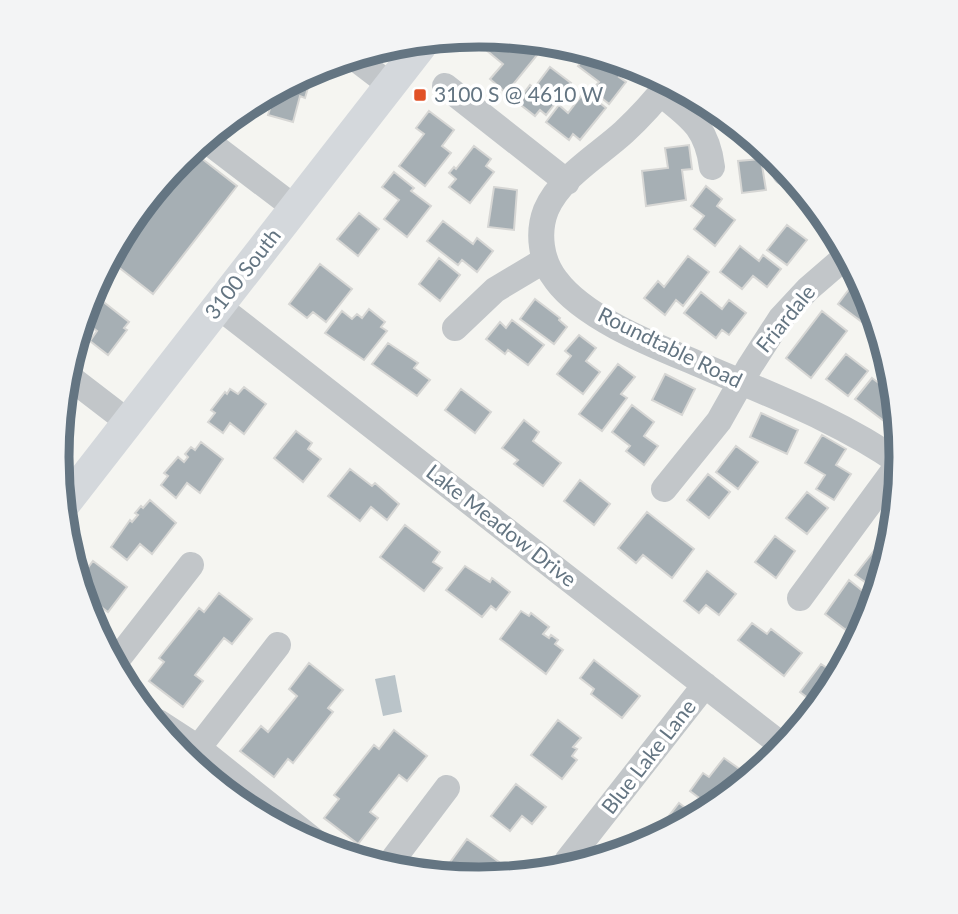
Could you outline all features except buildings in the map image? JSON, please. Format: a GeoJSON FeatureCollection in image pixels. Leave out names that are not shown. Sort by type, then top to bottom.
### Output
{"type":"FeatureCollection","features":[{"type":"Feature","properties":{"kind":"main road","name":"3100 South"},"geometry":{"type":"LineString","coordinates":[[71,495],[415,53]]}},
{"type":"Feature","properties":{"kind":"street"},"geometry":{"type":"LineString","coordinates":[[362,64],[390,85]]}},
{"type":"Feature","properties":{"kind":"street"},"geometry":{"type":"LineString","coordinates":[[445,86],[567,182]]}},
{"type":"Feature","properties":{"kind":"street"},"geometry":{"type":"LineString","coordinates":[[455,328],[495,290],[545,260],[541,243],[544,218],[553,198],[567,182],[630,127],[662,91]]}},
{"type":"Feature","properties":{"kind":"street"},"geometry":{"type":"LineString","coordinates":[[669,95],[699,126],[708,143],[712,167]]}},
{"type":"Feature","properties":{"kind":"street"},"geometry":{"type":"LineString","coordinates":[[214,145],[295,208]]}},
{"type":"Feature","properties":{"kind":"street","name":"Roundtable Road"},"geometry":{"type":"LineString","coordinates":[[545,260],[554,279],[585,307],[648,343],[822,418],[889,456]]}},
{"type":"Feature","properties":{"kind":"street","name":"Friardale"},"geometry":{"type":"LineString","coordinates":[[664,489],[728,409],[740,383],[787,311],[821,276],[839,262]]}},
{"type":"Feature","properties":{"kind":"street","name":"Lake Meadow Drive"},"geometry":{"type":"LineString","coordinates":[[218,306],[775,740]]}},
{"type":"Feature","properties":{"kind":"street"},"geometry":{"type":"LineString","coordinates":[[76,382],[128,422]]}},
{"type":"Feature","properties":{"kind":"street"},"geometry":{"type":"LineString","coordinates":[[800,598],[888,479]]}},
{"type":"Feature","properties":{"kind":"street"},"geometry":{"type":"LineString","coordinates":[[121,655],[191,565]]}},
{"type":"Feature","properties":{"kind":"street"},"geometry":{"type":"LineString","coordinates":[[195,752],[278,645]]}},
{"type":"Feature","properties":{"kind":"street","name":"Blue Lake Lane"},"geometry":{"type":"LineString","coordinates":[[572,856],[705,685]]}},
{"type":"Feature","properties":{"kind":"street"},"geometry":{"type":"LineString","coordinates":[[218,772],[264,806]]}},
{"type":"Feature","properties":{"kind":"street"},"geometry":{"type":"LineString","coordinates":[[394,858],[447,788]]}},
{"type":"Feature","properties":{"kind":"shaded area"},"geometry":{"type":"Polygon","coordinates":[[[395,675],[402,712],[383,716],[375,679],[395,675]]]}},
{"type":"Feature","properties":{"kind":"place","name":"3100 S @ 4610 W"},"geometry":{"type":"Point","coordinates":[420,95]}}]}
